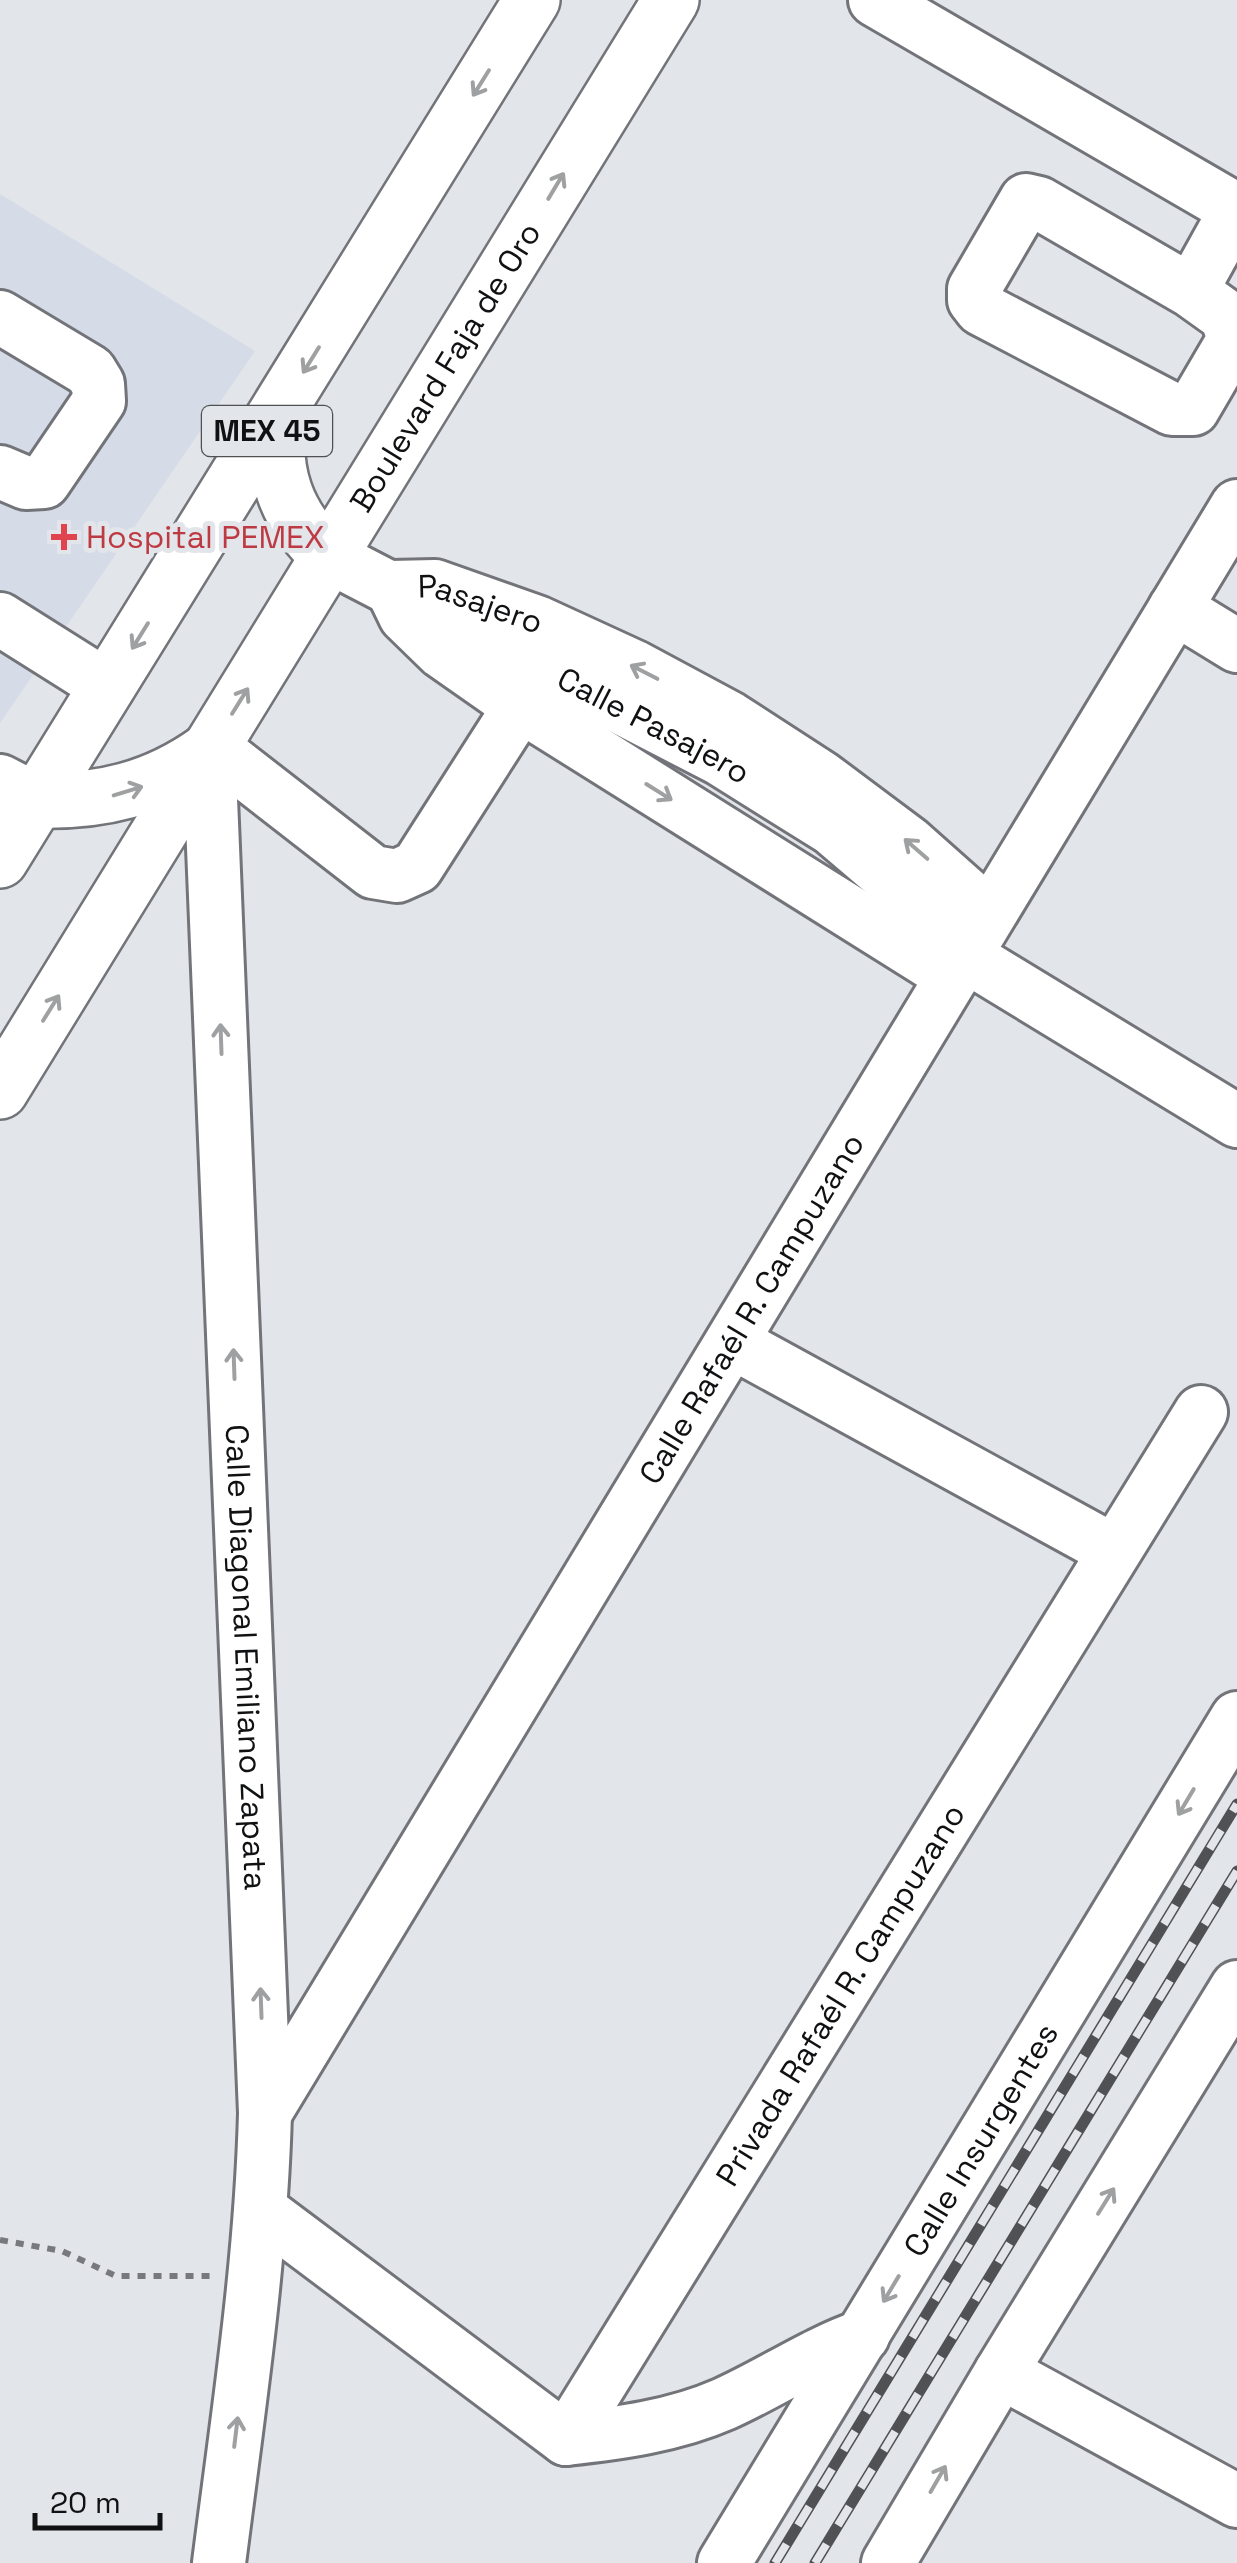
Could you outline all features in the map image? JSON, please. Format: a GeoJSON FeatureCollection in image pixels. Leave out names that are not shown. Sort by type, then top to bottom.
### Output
{"type":"FeatureCollection","features":[{"type":"Feature","properties":{"kind":"main road","name":"MEX 45"},"geometry":{"type":"LineString","coordinates":[[0,860],[18,790],[108,687],[532,0]]}},
{"type":"Feature","properties":{"kind":"main road","name":"Boulevard Faja de Oro"},"geometry":{"type":"LineString","coordinates":[[0,1091],[330,557],[653,15]]}},
{"type":"Feature","properties":{"kind":"main road"},"geometry":{"type":"LineString","coordinates":[[280,411],[275,438],[276,466],[283,492],[294,517],[330,557]]}},
{"type":"Feature","properties":{"kind":"main road"},"geometry":{"type":"LineString","coordinates":[[18,790],[68,801],[128,792],[184,768],[210,748]]}},
{"type":"Feature","properties":{"kind":"street"},"geometry":{"type":"LineString","coordinates":[[875,0],[1236,210],[1192,291]]}},
{"type":"Feature","properties":{"kind":"street"},"geometry":{"type":"LineString","coordinates":[[1026,200],[1192,291],[1226,316],[1234,338],[1193,410],[1183,412],[1172,410],[981,309],[974,300],[974,290],[1026,200]]}},
{"type":"Feature","properties":{"kind":"street"},"geometry":{"type":"LineString","coordinates":[[0,318],[90,371],[98,384],[99,401],[44,482],[26,483],[0,472]]}},
{"type":"Feature","properties":{"kind":"street","name":"Calle Rafaél R. Campuzano"},"geometry":{"type":"LineString","coordinates":[[265,2112],[732,1342],[965,945],[1237,506]]}},
{"type":"Feature","properties":{"kind":"street","name":"Calle Pasajero"},"geometry":{"type":"LineString","coordinates":[[330,557],[720,759],[832,829],[965,945],[1237,1121]]}},
{"type":"Feature","properties":{"kind":"street","name":"Pasajero"},"geometry":{"type":"LineString","coordinates":[[391,587],[406,616],[442,652],[520,706],[965,945]]}},
{"type":"Feature","properties":{"kind":"street"},"geometry":{"type":"LineString","coordinates":[[1175,608],[1237,646]]}},
{"type":"Feature","properties":{"kind":"street"},"geometry":{"type":"LineString","coordinates":[[0,619],[108,687]]}},
{"type":"Feature","properties":{"kind":"street"},"geometry":{"type":"LineString","coordinates":[[210,748],[373,872],[397,876],[417,867],[520,706]]}},
{"type":"Feature","properties":{"kind":"street","name":"Calle Diagonal Emiliano Zapata"},"geometry":{"type":"LineString","coordinates":[[210,748],[265,2112],[256,2276],[218,2563]]}},
{"type":"Feature","properties":{"kind":"street"},"geometry":{"type":"LineString","coordinates":[[732,1342],[1114,1552]]}},
{"type":"Feature","properties":{"kind":"street","name":"Privada Rafaél R. Campuzano"},"geometry":{"type":"LineString","coordinates":[[566,2439],[1201,1412]]}},
{"type":"Feature","properties":{"kind":"street","name":"Calle Insurgentes"},"geometry":{"type":"LineString","coordinates":[[724,2563],[1237,1718]]}},
{"type":"Feature","properties":{"kind":"street"},"geometry":{"type":"LineString","coordinates":[[888,2563],[1237,1987]]}},
{"type":"Feature","properties":{"kind":"street"},"geometry":{"type":"LineString","coordinates":[[262,2211],[566,2439],[671,2422],[722,2405],[863,2336]]}},
{"type":"Feature","properties":{"kind":"street"},"geometry":{"type":"LineString","coordinates":[[1001,2372],[1237,2501]]}},
{"type":"Feature","properties":{"kind":"street"},"geometry":{"type":"LineString","coordinates":[[722,2405],[788,2459]]}},
{"type":"Feature","properties":{"kind":"path"},"geometry":{"type":"LineString","coordinates":[[0,2240],[62,2251],[116,2276],[256,2276]]}},
{"type":"Feature","properties":{"kind":"shaded area","name":"Hospital PEMEX"},"geometry":{"type":"Polygon","coordinates":[[[0,194],[255,351],[0,723],[0,194]]]}},
{"type":"Feature","properties":{"kind":"railway"},"geometry":{"type":"LineString","coordinates":[[775,2563],[1237,1804]]}},
{"type":"Feature","properties":{"kind":"railway"},"geometry":{"type":"LineString","coordinates":[[815,2563],[1237,1871]]}},
{"type":"Feature","properties":{"kind":"place","name":"Hospital PEMEX"},"geometry":{"type":"Point","coordinates":[64,537]}}]}
